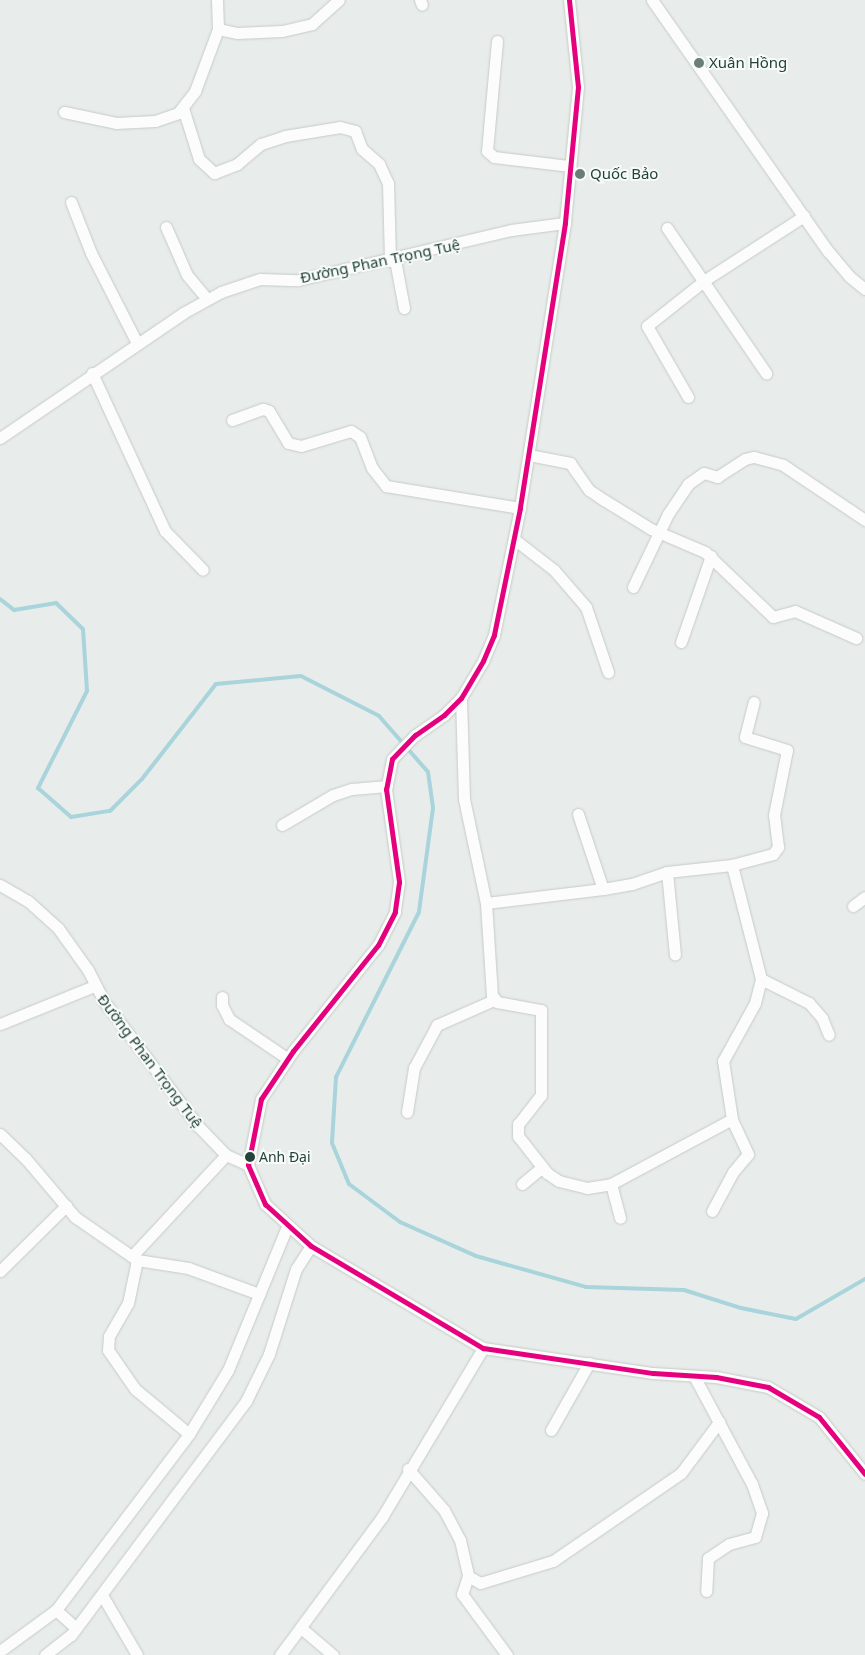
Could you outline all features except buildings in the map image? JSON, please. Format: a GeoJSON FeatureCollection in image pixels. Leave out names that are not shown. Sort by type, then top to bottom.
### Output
{"type":"FeatureCollection","features":[{"type":"Feature","properties":{"kind":"street"},"geometry":{"type":"LineString","coordinates":[[64,112],[116,123],[155,121],[178,113],[195,91],[218,28],[217,0]]}},
{"type":"Feature","properties":{"kind":"street"},"geometry":{"type":"LineString","coordinates":[[218,28],[237,33],[282,32],[312,24],[339,0]]}},
{"type":"Feature","properties":{"kind":"street"},"geometry":{"type":"LineString","coordinates":[[569,0],[578,88],[565,223],[520,508],[494,635],[483,661],[461,698],[444,715],[415,735],[392,759],[387,786],[399,882],[395,912],[378,945],[288,1059],[261,1099],[248,1164],[266,1204],[287,1227],[311,1246],[483,1348],[589,1364],[756,1384],[799,1403],[825,1423],[865,1474]]}},
{"type":"Feature","properties":{"kind":"street"},"geometry":{"type":"LineString","coordinates":[[652,0],[804,216],[850,277],[865,289]]}},
{"type":"Feature","properties":{"kind":"street"},"geometry":{"type":"LineString","coordinates":[[497,41],[487,151],[494,157],[570,166]]}},
{"type":"Feature","properties":{"kind":"street"},"geometry":{"type":"LineString","coordinates":[[183,108],[199,159],[214,173],[221,173],[237,164],[261,144],[285,136],[340,128],[355,131],[362,150],[379,164],[388,183],[393,260],[404,308]]}},
{"type":"Feature","properties":{"kind":"street"},"geometry":{"type":"LineString","coordinates":[[71,202],[91,253],[137,343]]}},
{"type":"Feature","properties":{"kind":"street"},"geometry":{"type":"LineString","coordinates":[[688,397],[647,326],[705,280],[804,216]]}},
{"type":"Feature","properties":{"kind":"street","name":"Đường Phan Trọng Tuệ"},"geometry":{"type":"LineString","coordinates":[[0,438],[137,343],[207,299],[260,279],[298,280],[393,260],[511,230],[565,223]]}},
{"type":"Feature","properties":{"kind":"street"},"geometry":{"type":"LineString","coordinates":[[166,226],[187,275],[207,299]]}},
{"type":"Feature","properties":{"kind":"street"},"geometry":{"type":"LineString","coordinates":[[666,228],[705,280],[766,373]]}},
{"type":"Feature","properties":{"kind":"street"},"geometry":{"type":"LineString","coordinates":[[92,374],[165,531],[203,570]]}},
{"type":"Feature","properties":{"kind":"street"},"geometry":{"type":"LineString","coordinates":[[232,420],[262,409],[269,411],[288,443],[301,446],[351,431],[360,437],[372,468],[386,486],[520,508]]}},
{"type":"Feature","properties":{"kind":"street"},"geometry":{"type":"LineString","coordinates":[[529,455],[570,463],[589,490],[660,534],[711,556],[773,617],[795,611],[856,638]]}},
{"type":"Feature","properties":{"kind":"street"},"geometry":{"type":"LineString","coordinates":[[633,587],[678,496],[699,475],[704,473],[717,477],[736,463],[754,457],[784,465],[865,520]]}},
{"type":"Feature","properties":{"kind":"street"},"geometry":{"type":"LineString","coordinates":[[514,539],[554,570],[586,608],[608,672]]}},
{"type":"Feature","properties":{"kind":"street"},"geometry":{"type":"LineString","coordinates":[[681,642],[711,556]]}},
{"type":"Feature","properties":{"kind":"street"},"geometry":{"type":"LineString","coordinates":[[461,698],[464,799],[486,902],[494,1000]]}},
{"type":"Feature","properties":{"kind":"street"},"geometry":{"type":"LineString","coordinates":[[486,902],[603,889],[632,884],[667,872],[732,865],[767,858],[778,847],[774,815],[787,750],[745,737],[754,702]]}},
{"type":"Feature","properties":{"kind":"street"},"geometry":{"type":"LineString","coordinates":[[282,825],[333,795],[352,789],[387,786]]}},
{"type":"Feature","properties":{"kind":"street"},"geometry":{"type":"LineString","coordinates":[[578,814],[603,889]]}},
{"type":"Feature","properties":{"kind":"street"},"geometry":{"type":"LineString","coordinates":[[712,1211],[733,1172],[748,1154],[732,1119],[723,1061],[755,1003],[761,979],[732,865]]}},
{"type":"Feature","properties":{"kind":"street"},"geometry":{"type":"LineString","coordinates":[[667,872],[675,955]]}},
{"type":"Feature","properties":{"kind":"street","name":"Đường Phan Trọng Tuệ"},"geometry":{"type":"LineString","coordinates":[[0,885],[28,901],[52,922],[66,938],[94,986],[157,1074],[198,1126],[226,1155],[248,1164]]}},
{"type":"Feature","properties":{"kind":"street"},"geometry":{"type":"LineString","coordinates":[[853,906],[865,897]]}},
{"type":"Feature","properties":{"kind":"street"},"geometry":{"type":"LineString","coordinates":[[761,979],[809,1003],[822,1018],[829,1035]]}},
{"type":"Feature","properties":{"kind":"street"},"geometry":{"type":"LineString","coordinates":[[0,1024],[94,986]]}},
{"type":"Feature","properties":{"kind":"street"},"geometry":{"type":"LineString","coordinates":[[222,997],[222,1005],[229,1018],[288,1059]]}},
{"type":"Feature","properties":{"kind":"street"},"geometry":{"type":"LineString","coordinates":[[407,1112],[414,1068],[436,1025],[494,1000],[541,1010],[541,1095],[518,1124],[518,1136],[542,1167],[559,1181],[587,1188],[611,1184],[732,1119]]}},
{"type":"Feature","properties":{"kind":"street"},"geometry":{"type":"LineString","coordinates":[[2,1139],[88,1228],[134,1258],[188,1268],[259,1294]]}},
{"type":"Feature","properties":{"kind":"street"},"geometry":{"type":"LineString","coordinates":[[189,1434],[135,1389],[108,1350],[110,1336],[128,1303],[134,1258],[226,1155]]}},
{"type":"Feature","properties":{"kind":"street"},"geometry":{"type":"LineString","coordinates":[[522,1184],[542,1167]]}},
{"type":"Feature","properties":{"kind":"street"},"geometry":{"type":"LineString","coordinates":[[611,1184],[620,1218]]}},
{"type":"Feature","properties":{"kind":"street"},"geometry":{"type":"LineString","coordinates":[[0,1271],[66,1206]]}},
{"type":"Feature","properties":{"kind":"street"},"geometry":{"type":"LineString","coordinates":[[0,1651],[56,1610],[189,1434],[228,1370],[287,1227]]}},
{"type":"Feature","properties":{"kind":"street"},"geometry":{"type":"LineString","coordinates":[[45,1655],[76,1628],[246,1401],[269,1354],[296,1268],[311,1246]]}},
{"type":"Feature","properties":{"kind":"street"},"geometry":{"type":"LineString","coordinates":[[280,1655],[382,1517],[408,1469],[483,1348]]}},
{"type":"Feature","properties":{"kind":"street"},"geometry":{"type":"LineString","coordinates":[[551,1430],[589,1364]]}},
{"type":"Feature","properties":{"kind":"street"},"geometry":{"type":"LineString","coordinates":[[694,1376],[752,1484],[762,1522],[754,1537],[730,1544],[710,1555],[706,1567],[706,1591]]}},
{"type":"Feature","properties":{"kind":"street"},"geometry":{"type":"LineString","coordinates":[[468,1576],[480,1583],[553,1561],[681,1473],[719,1422]]}},
{"type":"Feature","properties":{"kind":"street"},"geometry":{"type":"LineString","coordinates":[[408,1469],[444,1510],[460,1540],[468,1576],[462,1594],[507,1655]]}},
{"type":"Feature","properties":{"kind":"street"},"geometry":{"type":"LineString","coordinates":[[102,1595],[137,1655]]}},
{"type":"Feature","properties":{"kind":"street"},"geometry":{"type":"LineString","coordinates":[[56,1610],[76,1628]]}},
{"type":"Feature","properties":{"kind":"street"},"geometry":{"type":"LineString","coordinates":[[301,1628],[333,1655]]}},
{"type":"Feature","properties":{"kind":"waterway"},"geometry":{"type":"LineString","coordinates":[[0,599],[14,610],[56,603],[83,629],[87,691],[38,788],[71,817],[110,811],[142,779],[216,684],[301,676],[379,716],[428,772],[433,808],[419,912],[336,1077],[332,1143],[349,1184],[400,1222],[476,1256],[586,1287],[684,1290],[741,1308],[796,1319],[865,1279]]}},
{"type":"Feature","properties":{"kind":"transit line"},"geometry":{"type":"LineString","coordinates":[[569,0],[578,87],[565,223],[520,508],[494,635],[483,661],[461,698],[444,715],[415,735],[392,759],[386,789],[399,882],[395,912],[378,945],[293,1051],[261,1099],[248,1165],[265,1204],[311,1246],[483,1348],[653,1373],[716,1377],[768,1387],[819,1417],[865,1474]]}},
{"type":"Feature","properties":{"kind":"place","name":"Xuân Hồng"},"geometry":{"type":"Point","coordinates":[699,63]}},
{"type":"Feature","properties":{"kind":"place","name":"Quốc Bảo"},"geometry":{"type":"Point","coordinates":[580,174]}},
{"type":"Feature","properties":{"kind":"place","name":"Anh Đại"},"geometry":{"type":"Point","coordinates":[250,1157]}}]}
